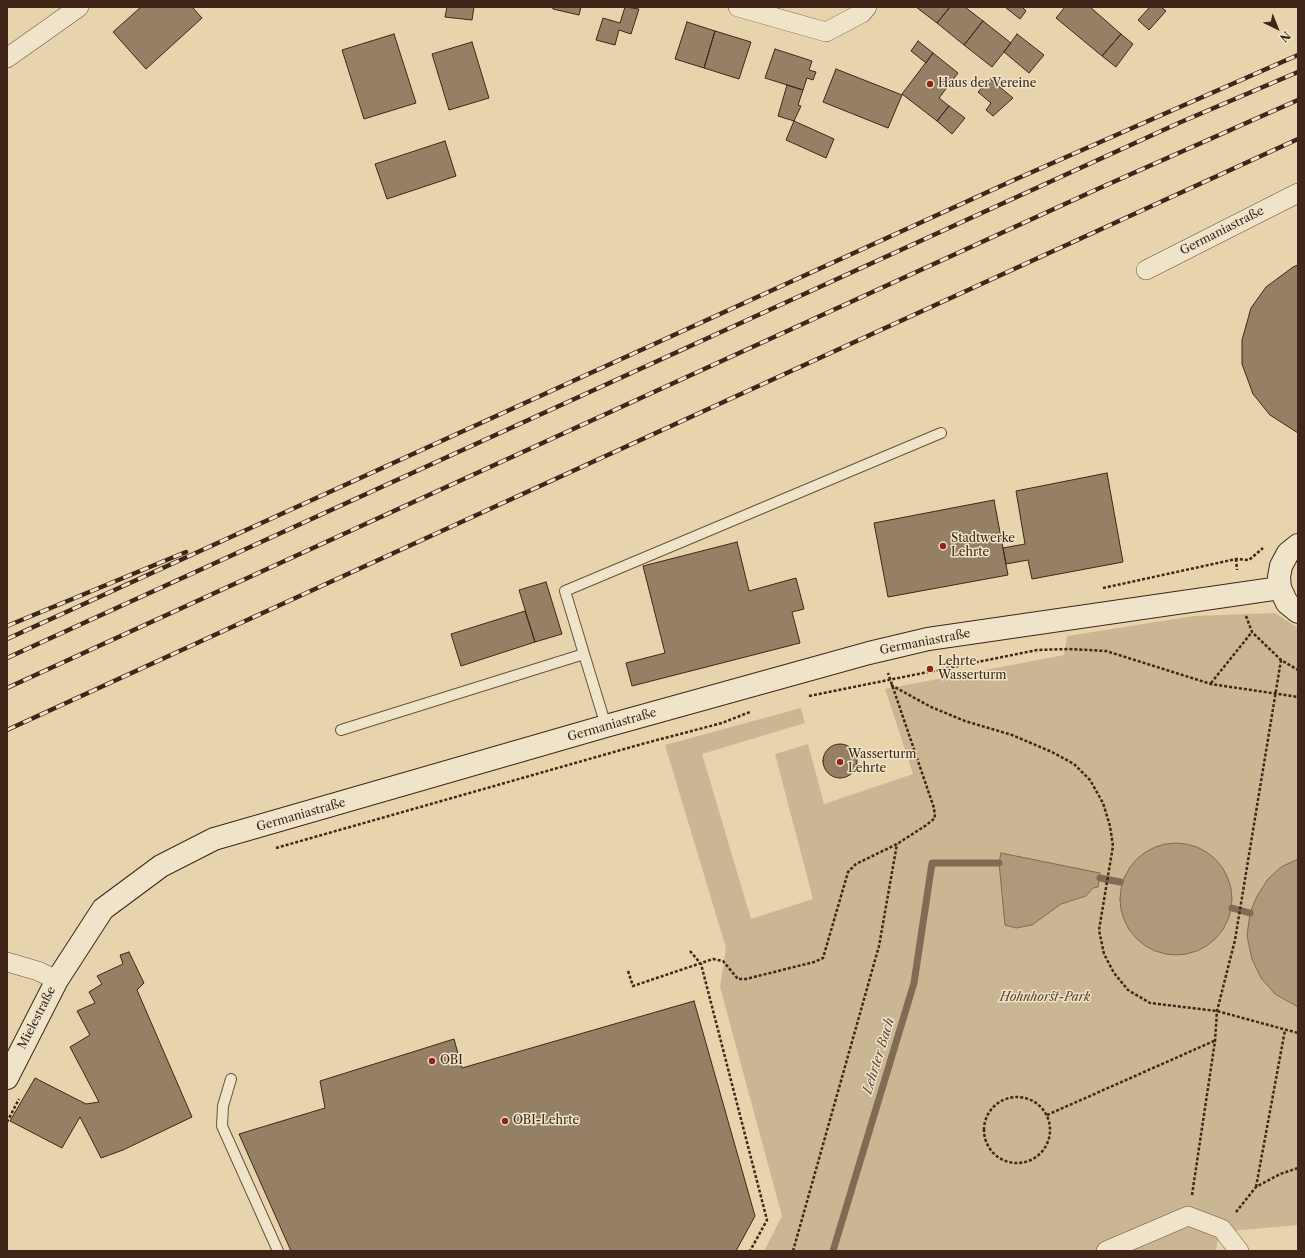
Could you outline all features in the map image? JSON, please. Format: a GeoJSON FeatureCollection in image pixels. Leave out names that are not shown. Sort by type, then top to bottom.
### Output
{"type":"FeatureCollection","features":[{"type":"Feature","properties":{"kind":"street"},"geometry":{"type":"LineString","coordinates":[[7,58],[79,7]]}},
{"type":"Feature","properties":{"kind":"street"},"geometry":{"type":"LineString","coordinates":[[738,7],[826,32],[862,13],[867,7]]}},
{"type":"Feature","properties":{"kind":"street","name":"Germaniastraße"},"geometry":{"type":"LineString","coordinates":[[1146,270],[1298,193]]}},
{"type":"Feature","properties":{"kind":"street"},"geometry":{"type":"LineString","coordinates":[[1298,545],[1288,553],[1281,566],[1279,577],[1280,588],[1287,603],[1298,612]]}},
{"type":"Feature","properties":{"kind":"street","name":"Germaniastraße"},"geometry":{"type":"LineString","coordinates":[[57,980],[103,909],[160,866],[214,839],[606,726],[881,650],[928,640],[1280,588]]}},
{"type":"Feature","properties":{"kind":"street"},"geometry":{"type":"LineString","coordinates":[[7,962],[38,971],[57,980]]}},
{"type":"Feature","properties":{"kind":"street","name":"Mielestraße"},"geometry":{"type":"LineString","coordinates":[[7,1078],[57,980]]}},
{"type":"Feature","properties":{"kind":"street"},"geometry":{"type":"LineString","coordinates":[[1106,1251],[1188,1216],[1222,1229],[1239,1251]]}},
{"type":"Feature","properties":{"kind":"lane"},"geometry":{"type":"LineString","coordinates":[[606,726],[565,591],[941,433]]}},
{"type":"Feature","properties":{"kind":"lane"},"geometry":{"type":"LineString","coordinates":[[341,730],[584,654]]}},
{"type":"Feature","properties":{"kind":"lane"},"geometry":{"type":"LineString","coordinates":[[231,1079],[223,1106],[222,1126],[278,1251]]}},
{"type":"Feature","properties":{"kind":"path"},"geometry":{"type":"LineString","coordinates":[[1236,559],[1244,612],[1252,632],[1280,660],[1298,670]]}},
{"type":"Feature","properties":{"kind":"path"},"geometry":{"type":"LineString","coordinates":[[1211,684],[1252,632]]}},
{"type":"Feature","properties":{"kind":"path"},"geometry":{"type":"LineString","coordinates":[[804,697],[1037,650],[1069,649],[1106,651],[1211,684],[1298,697]]}},
{"type":"Feature","properties":{"kind":"path"},"geometry":{"type":"LineString","coordinates":[[628,971],[633,986],[713,959],[723,961],[738,979],[746,979],[814,962],[823,958],[848,872],[856,864],[897,844],[935,818],[934,808],[891,685],[881,650]]}},
{"type":"Feature","properties":{"kind":"path"},"geometry":{"type":"LineString","coordinates":[[1188,1216],[1214,1041],[1217,1011],[1235,940],[1243,881],[1276,694],[1280,660]]}},
{"type":"Feature","properties":{"kind":"path"},"geometry":{"type":"LineString","coordinates":[[891,685],[931,706],[965,721],[1012,735],[1052,752],[1074,764],[1090,780],[1103,803],[1110,826],[1113,846],[1111,863],[1103,896],[1099,930],[1104,954],[1114,973],[1128,990],[1150,1003],[1217,1011],[1298,1033]]}},
{"type":"Feature","properties":{"kind":"path"},"geometry":{"type":"LineString","coordinates":[[275,848],[634,746],[722,723],[751,712]]}},
{"type":"Feature","properties":{"kind":"path"},"geometry":{"type":"LineString","coordinates":[[794,1251],[880,946],[897,844]]}},
{"type":"Feature","properties":{"kind":"path"},"geometry":{"type":"LineString","coordinates":[[690,951],[701,964],[767,1220],[750,1251]]}},
{"type":"Feature","properties":{"kind":"path"},"geometry":{"type":"LineString","coordinates":[[1256,1187],[1284,1030]]}},
{"type":"Feature","properties":{"kind":"path"},"geometry":{"type":"LineString","coordinates":[[1047,1115],[1214,1041]]}},
{"type":"Feature","properties":{"kind":"path"},"geometry":{"type":"LineString","coordinates":[[1018,1096],[1026,1098],[1036,1103],[1047,1115],[1050,1128],[1047,1144],[1040,1154],[1027,1162],[1016,1164],[1004,1161],[995,1156],[984,1139],[986,1116],[996,1103],[1007,1098],[1018,1096]]}},
{"type":"Feature","properties":{"kind":"path"},"geometry":{"type":"LineString","coordinates":[[1222,1229],[1256,1187],[1280,1174],[1298,1168]]}},
{"type":"Feature","properties":{"kind":"green space","name":"Hohnhorst-Park"},"geometry":{"type":"Polygon","coordinates":[[[1275,613],[1298,628],[1298,1225],[1219,1232],[1216,1251],[764,1251],[782,1216],[720,987],[726,948],[665,745],[801,708],[805,723],[702,754],[751,919],[813,899],[775,754],[808,744],[824,804],[913,774],[885,689],[1064,655],[1067,636],[1194,616],[1275,613]]]}},
{"type":"Feature","properties":{"kind":"shaded area"},"geometry":{"type":"Polygon","coordinates":[[[1176,843],[1198,847],[1216,859],[1228,877],[1232,899],[1228,921],[1216,939],[1198,951],[1176,955],[1154,951],[1136,939],[1124,921],[1120,899],[1124,877],[1136,859],[1154,847],[1176,843]]]}},
{"type":"Feature","properties":{"kind":"shaded area"},"geometry":{"type":"Polygon","coordinates":[[[1001,853],[1100,873],[1098,887],[1093,888],[1086,896],[1061,904],[1032,925],[1016,928],[1005,925],[999,863],[1001,853]]]}},
{"type":"Feature","properties":{"kind":"shaded area"},"geometry":{"type":"Polygon","coordinates":[[[1298,859],[1298,1007],[1275,994],[1261,978],[1252,959],[1247,936],[1250,913],[1257,896],[1268,879],[1281,867],[1298,859]]]}},
{"type":"Feature","properties":{"kind":"building"},"geometry":{"type":"Polygon","coordinates":[[[141,7],[192,7],[202,18],[146,69],[113,32],[141,7]]]}},
{"type":"Feature","properties":{"kind":"building"},"geometry":{"type":"Polygon","coordinates":[[[447,7],[474,7],[472,20],[445,17],[447,7]]]}},
{"type":"Feature","properties":{"kind":"building"},"geometry":{"type":"Polygon","coordinates":[[[552,7],[581,7],[579,15],[553,9],[552,7]]]}},
{"type":"Feature","properties":{"kind":"building"},"geometry":{"type":"Polygon","coordinates":[[[625,7],[639,9],[631,34],[619,30],[615,45],[596,40],[603,18],[620,23],[625,7]]]}},
{"type":"Feature","properties":{"kind":"building"},"geometry":{"type":"Polygon","coordinates":[[[916,7],[950,7],[937,23],[916,7]]]}},
{"type":"Feature","properties":{"kind":"building"},"geometry":{"type":"Polygon","coordinates":[[[950,7],[965,7],[983,21],[964,45],[937,23],[950,7]]]}},
{"type":"Feature","properties":{"kind":"building"},"geometry":{"type":"Polygon","coordinates":[[[1005,7],[1022,7],[1026,11],[1020,19],[1005,7]]]}},
{"type":"Feature","properties":{"kind":"building"},"geometry":{"type":"Polygon","coordinates":[[[1065,7],[1090,7],[1121,34],[1102,56],[1056,18],[1065,7]]]}},
{"type":"Feature","properties":{"kind":"building"},"geometry":{"type":"Polygon","coordinates":[[[1150,7],[1161,7],[1166,11],[1149,30],[1138,20],[1150,7]]]}},
{"type":"Feature","properties":{"kind":"building"},"geometry":{"type":"Polygon","coordinates":[[[983,21],[1011,43],[992,67],[964,45],[983,21]]]}},
{"type":"Feature","properties":{"kind":"building"},"geometry":{"type":"Polygon","coordinates":[[[687,22],[715,31],[704,68],[675,59],[687,22]]]}},
{"type":"Feature","properties":{"kind":"building"},"geometry":{"type":"Polygon","coordinates":[[[715,31],[751,42],[739,79],[704,68],[715,31]]]}},
{"type":"Feature","properties":{"kind":"building"},"geometry":{"type":"Polygon","coordinates":[[[394,34],[416,103],[364,119],[342,50],[394,34]]]}},
{"type":"Feature","properties":{"kind":"building"},"geometry":{"type":"Polygon","coordinates":[[[1017,34],[1044,55],[1029,73],[1004,52],[1017,34]]]}},
{"type":"Feature","properties":{"kind":"building"},"geometry":{"type":"Polygon","coordinates":[[[1121,34],[1133,44],[1116,67],[1102,56],[1121,34]]]}},
{"type":"Feature","properties":{"kind":"building"},"geometry":{"type":"Polygon","coordinates":[[[918,41],[933,53],[926,63],[911,51],[918,41]]]}},
{"type":"Feature","properties":{"kind":"building"},"geometry":{"type":"Polygon","coordinates":[[[472,42],[489,98],[449,110],[432,54],[472,42]]]}},
{"type":"Feature","properties":{"kind":"building"},"geometry":{"type":"Polygon","coordinates":[[[775,49],[812,61],[809,70],[816,72],[813,80],[807,78],[803,90],[765,78],[775,49]]]}},
{"type":"Feature","properties":{"kind":"building","name":"Haus der Vereine"},"geometry":{"type":"Polygon","coordinates":[[[933,53],[958,73],[939,98],[949,106],[937,121],[902,94],[933,53]]]}},
{"type":"Feature","properties":{"kind":"building"},"geometry":{"type":"Polygon","coordinates":[[[836,69],[902,95],[888,128],[823,102],[836,69]]]}},
{"type":"Feature","properties":{"kind":"building"},"geometry":{"type":"Polygon","coordinates":[[[990,79],[1013,98],[993,116],[986,110],[991,103],[978,92],[990,79]]]}},
{"type":"Feature","properties":{"kind":"building"},"geometry":{"type":"Polygon","coordinates":[[[787,85],[803,90],[798,105],[801,106],[794,121],[778,116],[787,85]]]}},
{"type":"Feature","properties":{"kind":"building"},"geometry":{"type":"Polygon","coordinates":[[[949,106],[965,118],[952,134],[937,121],[949,106]]]}},
{"type":"Feature","properties":{"kind":"building"},"geometry":{"type":"Polygon","coordinates":[[[794,121],[834,139],[826,158],[786,140],[794,121]]]}},
{"type":"Feature","properties":{"kind":"building"},"geometry":{"type":"Polygon","coordinates":[[[445,141],[456,176],[387,199],[375,164],[445,141]]]}},
{"type":"Feature","properties":{"kind":"building"},"geometry":{"type":"Polygon","coordinates":[[[1298,265],[1298,433],[1270,415],[1253,394],[1242,364],[1242,340],[1251,308],[1266,287],[1298,265]]]}},
{"type":"Feature","properties":{"kind":"building"},"geometry":{"type":"Polygon","coordinates":[[[1107,473],[1123,562],[1032,579],[1028,560],[1006,564],[1003,548],[1025,544],[1016,491],[1107,473]]]}},
{"type":"Feature","properties":{"kind":"building"},"geometry":{"type":"Polygon","coordinates":[[[994,500],[1008,575],[888,597],[874,523],[994,500]]]}},
{"type":"Feature","properties":{"kind":"building"},"geometry":{"type":"Polygon","coordinates":[[[737,542],[749,591],[796,578],[804,609],[792,612],[800,643],[632,686],[626,663],[665,653],[643,566],[737,542]]]}},
{"type":"Feature","properties":{"kind":"building"},"geometry":{"type":"Polygon","coordinates":[[[546,582],[562,634],[535,642],[519,590],[546,582]]]}},
{"type":"Feature","properties":{"kind":"building"},"geometry":{"type":"Polygon","coordinates":[[[525,611],[535,642],[461,666],[451,634],[525,611]]]}},
{"type":"Feature","properties":{"kind":"building","name":"Wasserturm Lehrte"},"geometry":{"type":"Polygon","coordinates":[[[837,744],[843,744],[852,749],[856,755],[856,767],[852,773],[843,778],[837,778],[828,773],[823,764],[823,758],[828,749],[837,744]]]}},
{"type":"Feature","properties":{"kind":"building"},"geometry":{"type":"Polygon","coordinates":[[[129,952],[144,983],[137,990],[192,1117],[123,1150],[101,1158],[80,1117],[62,1148],[10,1121],[35,1078],[86,1104],[99,1102],[70,1047],[90,1035],[77,1011],[95,1003],[89,992],[102,984],[97,976],[123,964],[120,955],[129,952]]]}},
{"type":"Feature","properties":{"kind":"building","name":"OBI-Lehrte"},"geometry":{"type":"Polygon","coordinates":[[[694,1001],[755,1216],[736,1251],[291,1251],[239,1134],[325,1108],[320,1081],[454,1039],[462,1068],[694,1001]]]}},
{"type":"Feature","properties":{"kind":"waterway","name":"Lehrter Bach"},"geometry":{"type":"LineString","coordinates":[[833,1251],[914,983],[932,863],[999,863]]}},
{"type":"Feature","properties":{"kind":"waterway"},"geometry":{"type":"LineString","coordinates":[[1100,878],[1120,882]]}},
{"type":"Feature","properties":{"kind":"waterway"},"geometry":{"type":"LineString","coordinates":[[1232,908],[1250,913]]}},
{"type":"Feature","properties":{"kind":"railway"},"geometry":{"type":"LineString","coordinates":[[7,639],[1014,180],[1298,55]]}},
{"type":"Feature","properties":{"kind":"railway"},"geometry":{"type":"LineString","coordinates":[[7,658],[1181,122],[1298,72]]}},
{"type":"Feature","properties":{"kind":"railway"},"geometry":{"type":"LineString","coordinates":[[7,688],[1102,187],[1298,100]]}},
{"type":"Feature","properties":{"kind":"railway"},"geometry":{"type":"LineString","coordinates":[[7,730],[1298,139]]}},
{"type":"Feature","properties":{"kind":"railway"},"geometry":{"type":"LineString","coordinates":[[7,626],[186,552]]}},
{"type":"Feature","properties":{"kind":"place","name":"Haus der Vereine"},"geometry":{"type":"Point","coordinates":[930,84]}},
{"type":"Feature","properties":{"kind":"place","name":"Stadtwerke Lehrte"},"geometry":{"type":"Point","coordinates":[943,546]}},
{"type":"Feature","properties":{"kind":"place","name":"Lehrte Wasserturm"},"geometry":{"type":"Point","coordinates":[930,669]}},
{"type":"Feature","properties":{"kind":"place","name":"Wasserturm Lehrte"},"geometry":{"type":"Point","coordinates":[840,762]}},
{"type":"Feature","properties":{"kind":"place","name":"OBI"},"geometry":{"type":"Point","coordinates":[432,1061]}},
{"type":"Feature","properties":{"kind":"place","name":"OBI-Lehrte"},"geometry":{"type":"Point","coordinates":[505,1121]}}]}
